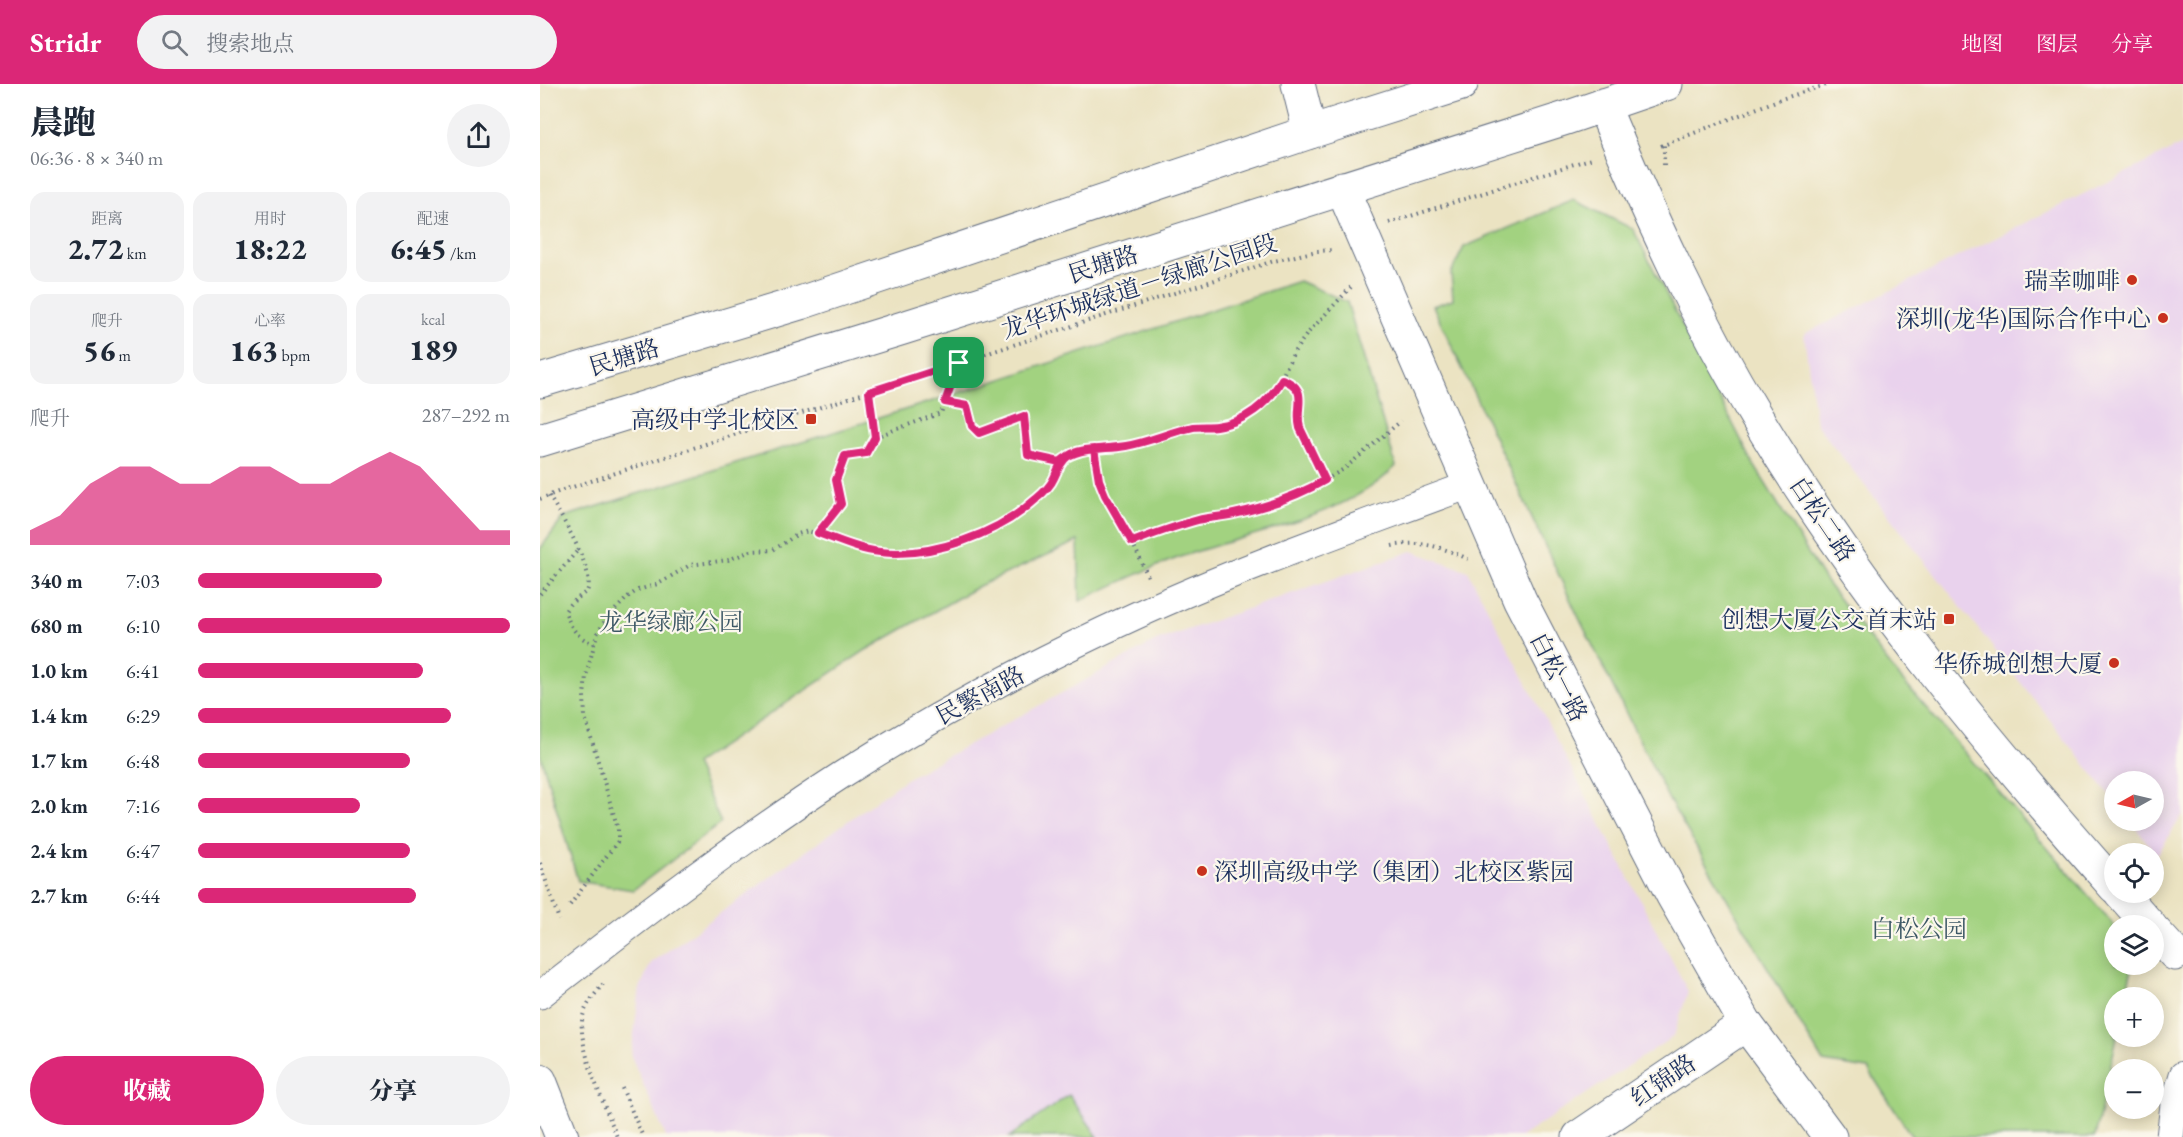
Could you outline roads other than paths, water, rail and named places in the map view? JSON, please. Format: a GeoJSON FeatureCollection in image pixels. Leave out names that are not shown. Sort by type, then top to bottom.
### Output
{"type":"FeatureCollection","features":[{"type":"Feature","properties":{"kind":"street"},"geometry":{"type":"LineString","coordinates":[[1298,84],[1310,132]]}},
{"type":"Feature","properties":{"kind":"street","name":"民塘路"},"geometry":{"type":"LineString","coordinates":[[540,381],[800,303],[1310,132],[1461,84]]}},
{"type":"Feature","properties":{"kind":"street","name":"民塘路"},"geometry":{"type":"LineString","coordinates":[[540,440],[903,328],[1665,84]]}},
{"type":"Feature","properties":{"kind":"street","name":"白松二路"},"geometry":{"type":"LineString","coordinates":[[1603,105],[1648,213],[1698,314],[1757,419],[1815,510],[1920,654],[2043,806],[2104,874]]}},
{"type":"Feature","properties":{"kind":"street","name":"白松一路"},"geometry":{"type":"LineString","coordinates":[[1342,188],[1525,610],[1672,894],[1746,1024],[1830,1137]]}},
{"type":"Feature","properties":{"kind":"street"},"geometry":{"type":"LineString","coordinates":[[540,369],[583,369]]}},
{"type":"Feature","properties":{"kind":"street","name":"民繁南路"},"geometry":{"type":"LineString","coordinates":[[540,995],[658,903],[842,775],[906,735],[1025,670],[1134,616],[1233,574],[1469,484]]}},
{"type":"Feature","properties":{"kind":"street"},"geometry":{"type":"LineString","coordinates":[[2130,903],[2140,915]]}},
{"type":"Feature","properties":{"kind":"street","name":"红锦路"},"geometry":{"type":"LineString","coordinates":[[1579,1137],[1746,1024]]}},
{"type":"Feature","properties":{"kind":"street"},"geometry":{"type":"LineString","coordinates":[[2170,1137],[2174,1105],[2183,1075]]}},
{"type":"Feature","properties":{"kind":"street"},"geometry":{"type":"LineString","coordinates":[[540,1081],[562,1137]]}},
{"type":"Feature","properties":{"kind":"place","name":"瑞幸咖啡"},"geometry":{"type":"Point","coordinates":[2132,280]}},
{"type":"Feature","properties":{"kind":"place","name":"深圳(龙华)国际合作中心"},"geometry":{"type":"Point","coordinates":[2163,318]}},
{"type":"Feature","properties":{"kind":"place","name":"高级中学北校区"},"geometry":{"type":"Point","coordinates":[811,419]}},
{"type":"Feature","properties":{"kind":"place","name":"创想大厦公交首末站"},"geometry":{"type":"Point","coordinates":[1949,619]}},
{"type":"Feature","properties":{"kind":"place","name":"华侨城创想大厦"},"geometry":{"type":"Point","coordinates":[2114,663]}},
{"type":"Feature","properties":{"kind":"place","name":"深圳高级中学（集团）北校区紫园"},"geometry":{"type":"Point","coordinates":[1202,871]}},
{"type":"Feature","properties":{"kind":"park label","name":"龙华绿廊公园"},"geometry":{"type":"Point","coordinates":[671,621]}},
{"type":"Feature","properties":{"kind":"park label","name":"白松公园"},"geometry":{"type":"Point","coordinates":[1919,928]}}]}
